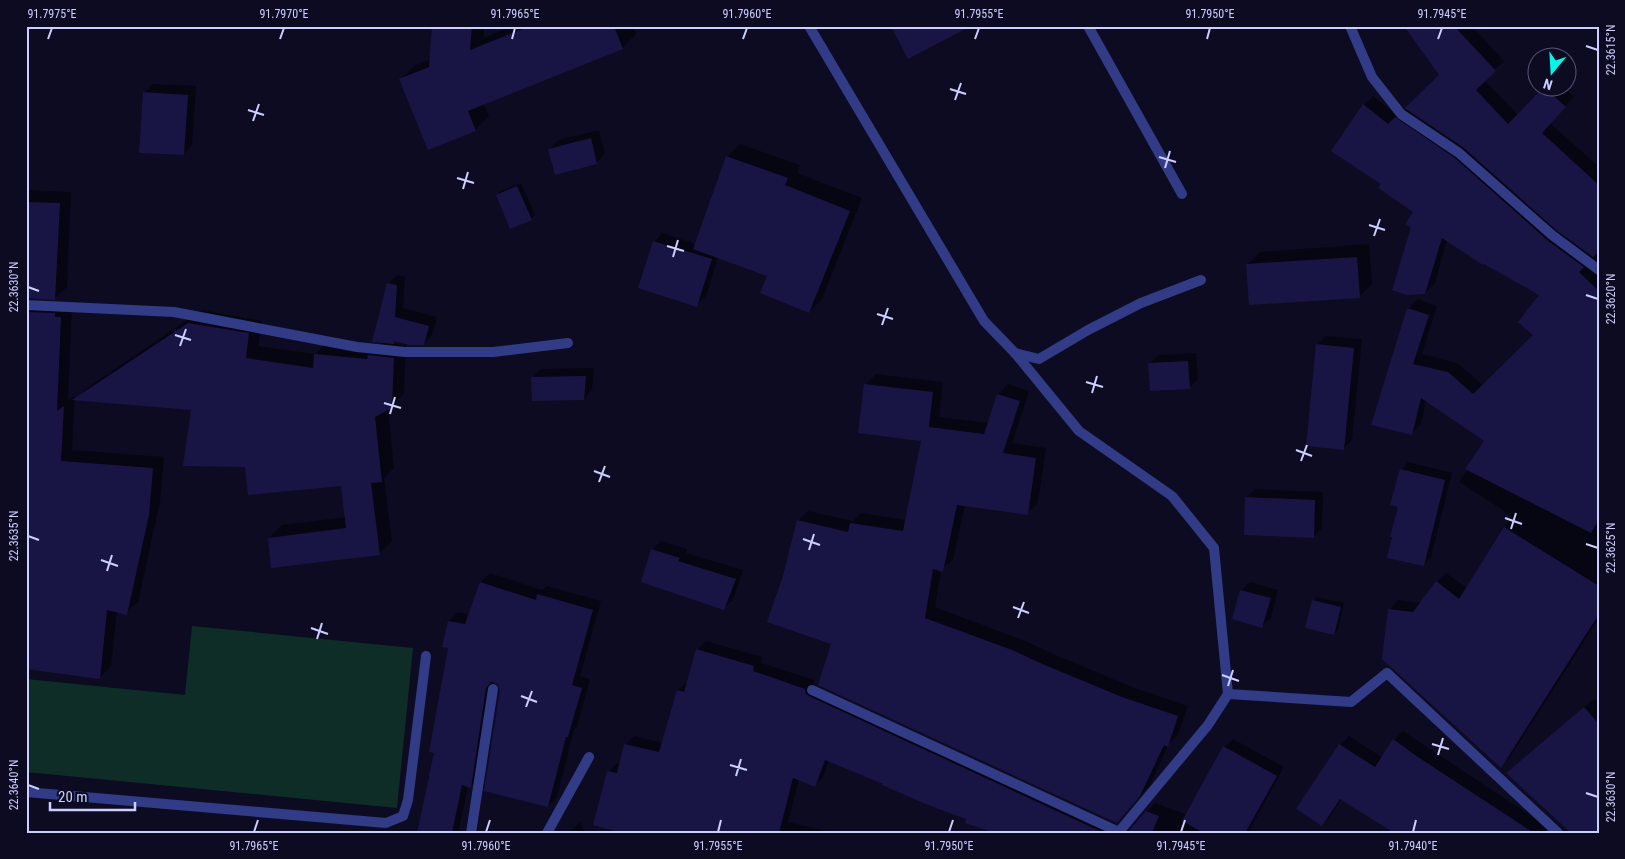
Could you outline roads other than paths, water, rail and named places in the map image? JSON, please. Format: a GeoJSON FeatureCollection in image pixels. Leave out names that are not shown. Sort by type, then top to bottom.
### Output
{"type":"FeatureCollection","features":[{"type":"Feature","properties":{"kind":"street"},"geometry":{"type":"LineString","coordinates":[[809,26],[984,321],[1015,353],[1079,431],[1172,496],[1214,548],[1228,694],[1208,725],[1118,832],[812,690]]}},
{"type":"Feature","properties":{"kind":"street"},"geometry":{"type":"LineString","coordinates":[[1088,26],[1182,194]]}},
{"type":"Feature","properties":{"kind":"street"},"geometry":{"type":"LineString","coordinates":[[1350,26],[1372,78],[1401,114],[1459,153],[1552,235],[1599,270]]}},
{"type":"Feature","properties":{"kind":"street"},"geometry":{"type":"LineString","coordinates":[[1015,353],[1039,359],[1088,330],[1141,303],[1201,280]]}},
{"type":"Feature","properties":{"kind":"street"},"geometry":{"type":"LineString","coordinates":[[26,305],[174,312],[357,347],[405,352],[493,352],[568,343]]}},
{"type":"Feature","properties":{"kind":"street"},"geometry":{"type":"LineString","coordinates":[[26,792],[386,824],[403,816],[408,800],[426,656]]}},
{"type":"Feature","properties":{"kind":"street"},"geometry":{"type":"LineString","coordinates":[[1228,694],[1351,702],[1387,673],[1558,833]]}},
{"type":"Feature","properties":{"kind":"street"},"geometry":{"type":"LineString","coordinates":[[471,833],[493,689]]}},
{"type":"Feature","properties":{"kind":"street"},"geometry":{"type":"LineString","coordinates":[[547,833],[589,756]]}}]}
